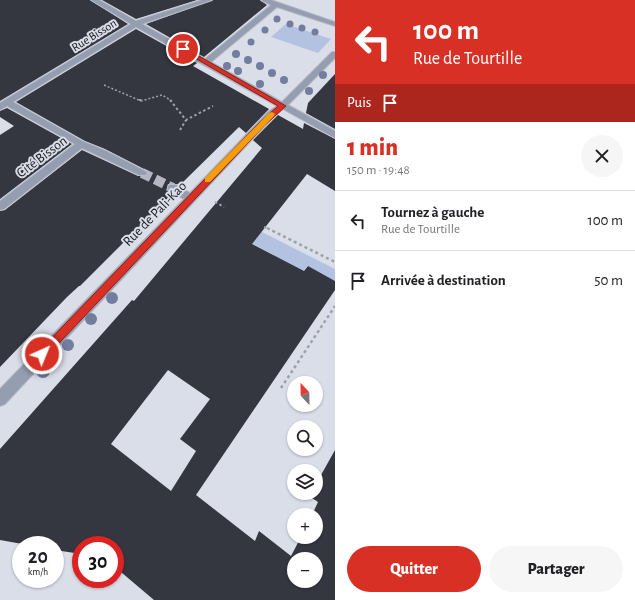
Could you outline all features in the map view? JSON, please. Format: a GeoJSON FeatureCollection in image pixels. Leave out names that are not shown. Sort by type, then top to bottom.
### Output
{"type":"FeatureCollection","features":[{"type":"Feature","properties":{"kind":"street"},"geometry":{"type":"LineString","coordinates":[[94,0],[335,135]]}},
{"type":"Feature","properties":{"kind":"street","name":"Rue Bisson"},"geometry":{"type":"LineString","coordinates":[[4,105],[137,23],[209,0]]}},
{"type":"Feature","properties":{"kind":"street"},"geometry":{"type":"LineString","coordinates":[[264,0],[334,23]]}},
{"type":"Feature","properties":{"kind":"street"},"geometry":{"type":"LineString","coordinates":[[206,62],[276,4]]}},
{"type":"Feature","properties":{"kind":"street","name":"Rue de Pali-Kao"},"geometry":{"type":"LineString","coordinates":[[0,399],[271,114],[282,106],[335,54]]}},
{"type":"Feature","properties":{"kind":"street","name":"Cité Bisson"},"geometry":{"type":"LineString","coordinates":[[4,105],[142,173]]}},
{"type":"Feature","properties":{"kind":"street","name":"Cité Bisson"},"geometry":{"type":"LineString","coordinates":[[0,206],[81,144]]}},
{"type":"Feature","properties":{"kind":"street"},"geometry":{"type":"LineString","coordinates":[[173,188],[191,198]]}},
{"type":"Feature","properties":{"kind":"path"},"geometry":{"type":"LineString","coordinates":[[104,85],[141,101],[162,95],[173,102],[186,120]]}},
{"type":"Feature","properties":{"kind":"path"},"geometry":{"type":"LineString","coordinates":[[180,130],[186,120],[213,106]]}},
{"type":"Feature","properties":{"kind":"path"},"geometry":{"type":"LineString","coordinates":[[264,227],[335,262]]}},
{"type":"Feature","properties":{"kind":"path"},"geometry":{"type":"LineString","coordinates":[[282,388],[335,306]]}},
{"type":"Feature","properties":{"kind":"shaded area"},"geometry":{"type":"Polygon","coordinates":[[[286,24],[331,39],[318,53],[271,37],[286,24]]]}},
{"type":"Feature","properties":{"kind":"shaded area"},"geometry":{"type":"Polygon","coordinates":[[[260,231],[335,269],[335,281],[307,266],[235,365],[265,267],[274,255],[251,243],[260,231]]]}},
{"type":"Feature","properties":{"kind":"building"},"geometry":{"type":"Polygon","coordinates":[[[0,0],[90,0],[128,24],[0,101],[0,0]]]}},
{"type":"Feature","properties":{"kind":"building"},"geometry":{"type":"Polygon","coordinates":[[[102,0],[197,0],[136,19],[102,0]]]}},
{"type":"Feature","properties":{"kind":"building"},"geometry":{"type":"Polygon","coordinates":[[[213,0],[260,0],[267,5],[204,57],[146,24],[213,0]]]}},
{"type":"Feature","properties":{"kind":"building"},"geometry":{"type":"Polygon","coordinates":[[[136,29],[197,63],[193,66],[269,109],[246,133],[239,127],[180,185],[168,184],[168,191],[172,194],[80,286],[67,297],[0,367],[0,211],[5,210],[82,150],[138,176],[145,176],[148,173],[146,170],[105,149],[85,141],[16,102],[136,29]]]}},
{"type":"Feature","properties":{"kind":"building"},"geometry":{"type":"Polygon","coordinates":[[[335,74],[335,129],[306,113],[308,103],[335,74]]]}},
{"type":"Feature","properties":{"kind":"building"},"geometry":{"type":"Polygon","coordinates":[[[7,108],[72,144],[0,199],[0,135],[14,126],[0,117],[0,111],[7,108]]]}},
{"type":"Feature","properties":{"kind":"building"},"geometry":{"type":"Polygon","coordinates":[[[278,115],[303,129],[304,123],[335,139],[335,191],[307,174],[252,244],[304,271],[308,266],[335,281],[335,290],[196,495],[255,541],[259,531],[287,553],[287,588],[323,588],[323,552],[293,552],[297,544],[323,544],[323,508],[315,508],[318,502],[315,500],[323,500],[323,471],[335,450],[335,600],[154,600],[124,575],[124,536],[72,536],[72,553],[64,551],[64,536],[12,536],[12,542],[0,540],[0,449],[132,300],[134,301],[262,148],[253,140],[278,115]],[[168,370],[111,444],[171,491],[196,451],[180,439],[210,399],[168,370]]]}},
{"type":"Feature","properties":{"kind":"tunnel"},"geometry":{"type":"LineString","coordinates":[[142,173],[173,188]]}},
{"type":"Feature","properties":{"kind":"slow traffic"},"geometry":{"type":"LineString","coordinates":[[208,180],[272,114]]}},
{"type":"Feature","properties":{"kind":"route"},"geometry":{"type":"LineString","coordinates":[[42,354],[271,114],[282,106],[183,49]]}}]}
